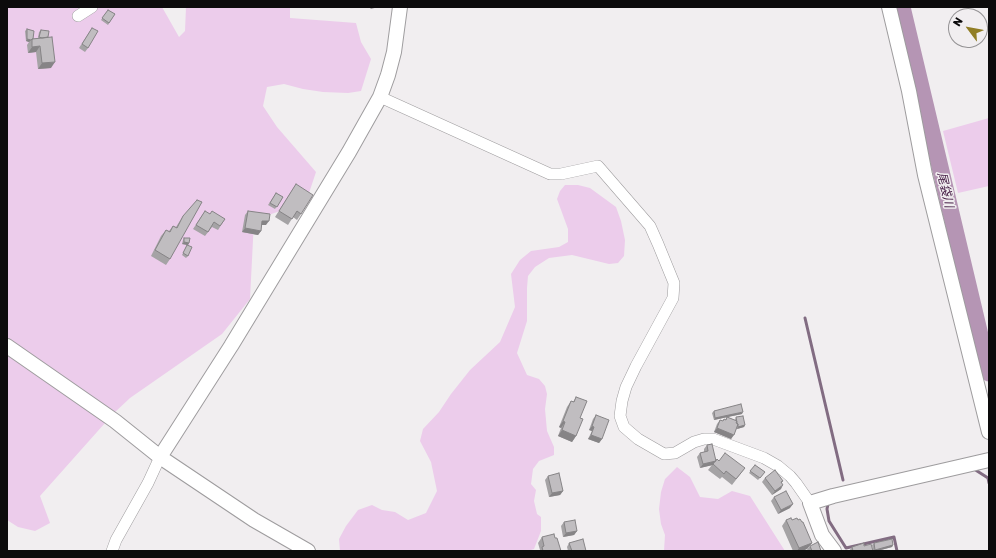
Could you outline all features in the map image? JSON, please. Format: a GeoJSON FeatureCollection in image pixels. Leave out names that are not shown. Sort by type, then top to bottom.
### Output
{"type":"FeatureCollection","features":[{"type":"Feature","properties":{"kind":"street"},"geometry":{"type":"LineString","coordinates":[[78,16],[92,7]]}},
{"type":"Feature","properties":{"kind":"street"},"geometry":{"type":"LineString","coordinates":[[112,551],[116,540],[148,483],[160,457],[231,346],[349,152],[380,97],[394,52],[400,7]]}},
{"type":"Feature","properties":{"kind":"street"},"geometry":{"type":"LineString","coordinates":[[889,7],[909,91],[925,176],[989,432]]}},
{"type":"Feature","properties":{"kind":"street"},"geometry":{"type":"LineString","coordinates":[[380,97],[550,174],[560,174],[598,166],[650,226],[674,283],[673,298],[626,387],[620,416],[624,427],[644,443],[664,454],[675,453],[694,442],[704,439],[713,439],[764,458],[778,466],[790,476],[810,503],[822,535],[834,551]]}},
{"type":"Feature","properties":{"kind":"street"},"geometry":{"type":"LineString","coordinates":[[7,346],[115,421],[160,457],[254,520],[308,551]]}},
{"type":"Feature","properties":{"kind":"street"},"geometry":{"type":"LineString","coordinates":[[810,503],[973,462],[989,460]]}},
{"type":"Feature","properties":{"kind":"shaded area"},"geometry":{"type":"Polygon","coordinates":[[[7,7],[162,7],[179,37],[185,31],[186,7],[290,7],[290,18],[356,23],[361,42],[371,59],[361,91],[348,93],[323,92],[284,84],[267,87],[263,106],[277,127],[316,172],[306,202],[254,220],[250,299],[222,334],[130,398],[113,414],[40,496],[50,523],[35,531],[18,527],[7,520],[7,7]]]}},
{"type":"Feature","properties":{"kind":"shaded area"},"geometry":{"type":"Polygon","coordinates":[[[989,118],[989,186],[958,193],[943,131],[989,118]]]}},
{"type":"Feature","properties":{"kind":"shaded area"},"geometry":{"type":"Polygon","coordinates":[[[565,185],[578,185],[590,188],[616,207],[625,240],[624,256],[618,263],[609,264],[572,255],[549,258],[535,267],[528,276],[527,321],[517,353],[527,375],[539,379],[545,386],[547,394],[545,409],[547,431],[554,447],[554,455],[539,461],[533,469],[531,484],[536,490],[534,501],[537,514],[541,517],[541,531],[534,549],[528,551],[340,551],[339,539],[346,526],[358,510],[372,505],[382,510],[395,512],[408,520],[426,513],[437,491],[431,462],[420,441],[423,429],[439,412],[470,370],[500,342],[515,307],[511,274],[520,260],[531,251],[559,247],[568,242],[568,229],[557,199],[560,191],[565,185]]]}},
{"type":"Feature","properties":{"kind":"shaded area"},"geometry":{"type":"Polygon","coordinates":[[[677,467],[690,477],[700,497],[718,499],[732,491],[750,496],[785,551],[664,551],[665,535],[661,524],[659,509],[661,492],[665,479],[677,467]]]}},
{"type":"Feature","properties":{"kind":"building"},"geometry":{"type":"Polygon","coordinates":[[[108,10],[115,14],[109,23],[102,18],[108,10]]]}},
{"type":"Feature","properties":{"kind":"building"},"geometry":{"type":"Polygon","coordinates":[[[92,28],[98,31],[88,48],[82,44],[92,28]]]}},
{"type":"Feature","properties":{"kind":"building"},"geometry":{"type":"Polygon","coordinates":[[[27,29],[34,31],[33,39],[31,40],[27,39],[27,29]]]}},
{"type":"Feature","properties":{"kind":"building"},"geometry":{"type":"Polygon","coordinates":[[[41,30],[49,31],[48,37],[39,37],[41,30]]]}},
{"type":"Feature","properties":{"kind":"building"},"geometry":{"type":"Polygon","coordinates":[[[52,37],[55,62],[42,63],[40,46],[32,47],[32,39],[52,37]]]}},
{"type":"Feature","properties":{"kind":"building"},"geometry":{"type":"Polygon","coordinates":[[[296,184],[313,195],[301,214],[297,211],[292,219],[279,211],[296,184]]]}},
{"type":"Feature","properties":{"kind":"building"},"geometry":{"type":"Polygon","coordinates":[[[276,193],[283,197],[277,207],[270,203],[276,193]]]}},
{"type":"Feature","properties":{"kind":"building"},"geometry":{"type":"Polygon","coordinates":[[[197,200],[202,202],[170,259],[155,250],[166,230],[170,232],[173,226],[177,228],[183,216],[197,200]]]}},
{"type":"Feature","properties":{"kind":"building"},"geometry":{"type":"Polygon","coordinates":[[[205,211],[210,214],[212,211],[225,219],[220,226],[214,222],[208,232],[196,225],[205,211]]]}},
{"type":"Feature","properties":{"kind":"building"},"geometry":{"type":"Polygon","coordinates":[[[248,211],[270,214],[269,221],[262,221],[261,231],[245,228],[248,211]]]}},
{"type":"Feature","properties":{"kind":"building"},"geometry":{"type":"Polygon","coordinates":[[[184,238],[190,238],[189,243],[184,242],[184,238]]]}},
{"type":"Feature","properties":{"kind":"building"},"geometry":{"type":"Polygon","coordinates":[[[187,245],[192,247],[188,256],[183,253],[187,245]]]}},
{"type":"Feature","properties":{"kind":"building"},"geometry":{"type":"Polygon","coordinates":[[[576,397],[587,401],[580,418],[583,419],[576,436],[562,430],[565,422],[563,421],[571,401],[574,402],[576,397]]]}},
{"type":"Feature","properties":{"kind":"building"},"geometry":{"type":"Polygon","coordinates":[[[741,404],[743,412],[715,418],[714,411],[741,404]]]}},
{"type":"Feature","properties":{"kind":"building"},"geometry":{"type":"Polygon","coordinates":[[[596,415],[609,420],[602,439],[591,435],[594,427],[592,426],[596,415]]]}},
{"type":"Feature","properties":{"kind":"building"},"geometry":{"type":"Polygon","coordinates":[[[743,416],[745,425],[738,427],[736,417],[743,416]]]}},
{"type":"Feature","properties":{"kind":"building"},"geometry":{"type":"Polygon","coordinates":[[[727,417],[737,421],[736,423],[738,424],[734,435],[717,428],[720,420],[726,420],[727,417]]]}},
{"type":"Feature","properties":{"kind":"building"},"geometry":{"type":"Polygon","coordinates":[[[712,444],[716,461],[703,464],[700,453],[708,451],[707,445],[712,444]]]}},
{"type":"Feature","properties":{"kind":"building"},"geometry":{"type":"Polygon","coordinates":[[[725,453],[745,468],[736,479],[726,471],[724,474],[713,464],[717,459],[719,461],[725,453]]]}},
{"type":"Feature","properties":{"kind":"building"},"geometry":{"type":"Polygon","coordinates":[[[755,465],[765,472],[760,478],[750,471],[755,465]]]}},
{"type":"Feature","properties":{"kind":"building"},"geometry":{"type":"Polygon","coordinates":[[[775,470],[783,481],[781,482],[783,485],[775,491],[765,478],[775,470]]]}},
{"type":"Feature","properties":{"kind":"building"},"geometry":{"type":"Polygon","coordinates":[[[559,473],[563,491],[552,493],[548,476],[559,473]]]}},
{"type":"Feature","properties":{"kind":"building"},"geometry":{"type":"Polygon","coordinates":[[[786,491],[793,504],[781,510],[774,497],[786,491]]]}},
{"type":"Feature","properties":{"kind":"building"},"geometry":{"type":"Polygon","coordinates":[[[791,518],[792,520],[797,518],[798,520],[800,519],[803,522],[812,543],[799,548],[786,520],[791,518]]]}},
{"type":"Feature","properties":{"kind":"building"},"geometry":{"type":"Polygon","coordinates":[[[575,520],[577,531],[566,533],[564,522],[575,520]]]}},
{"type":"Feature","properties":{"kind":"building"},"geometry":{"type":"Polygon","coordinates":[[[554,534],[555,538],[557,538],[561,551],[543,551],[542,547],[544,546],[542,537],[554,534]]]}},
{"type":"Feature","properties":{"kind":"building"},"geometry":{"type":"Polygon","coordinates":[[[583,539],[586,551],[572,551],[569,543],[583,539]]]}},
{"type":"Feature","properties":{"kind":"building"},"geometry":{"type":"Polygon","coordinates":[[[892,539],[893,545],[875,550],[874,543],[892,539]]]}},
{"type":"Feature","properties":{"kind":"building"},"geometry":{"type":"Polygon","coordinates":[[[818,542],[821,551],[812,551],[810,546],[818,542]]]}},
{"type":"Feature","properties":{"kind":"building"},"geometry":{"type":"Polygon","coordinates":[[[864,543],[864,546],[871,544],[873,551],[853,551],[852,547],[864,543]]]}},
{"type":"Feature","properties":{"kind":"waterway","name":"尾袋川"},"geometry":{"type":"LineString","coordinates":[[902,7],[989,373]]}},
{"type":"Feature","properties":{"kind":"waterway"},"geometry":{"type":"LineString","coordinates":[[805,318],[843,480]]}},
{"type":"Feature","properties":{"kind":"waterway"},"geometry":{"type":"LineString","coordinates":[[974,469],[988,478],[989,483]]}},
{"type":"Feature","properties":{"kind":"waterway"},"geometry":{"type":"LineString","coordinates":[[830,503],[828,504],[827,509],[829,521],[846,548],[894,537],[897,551]]}}]}
